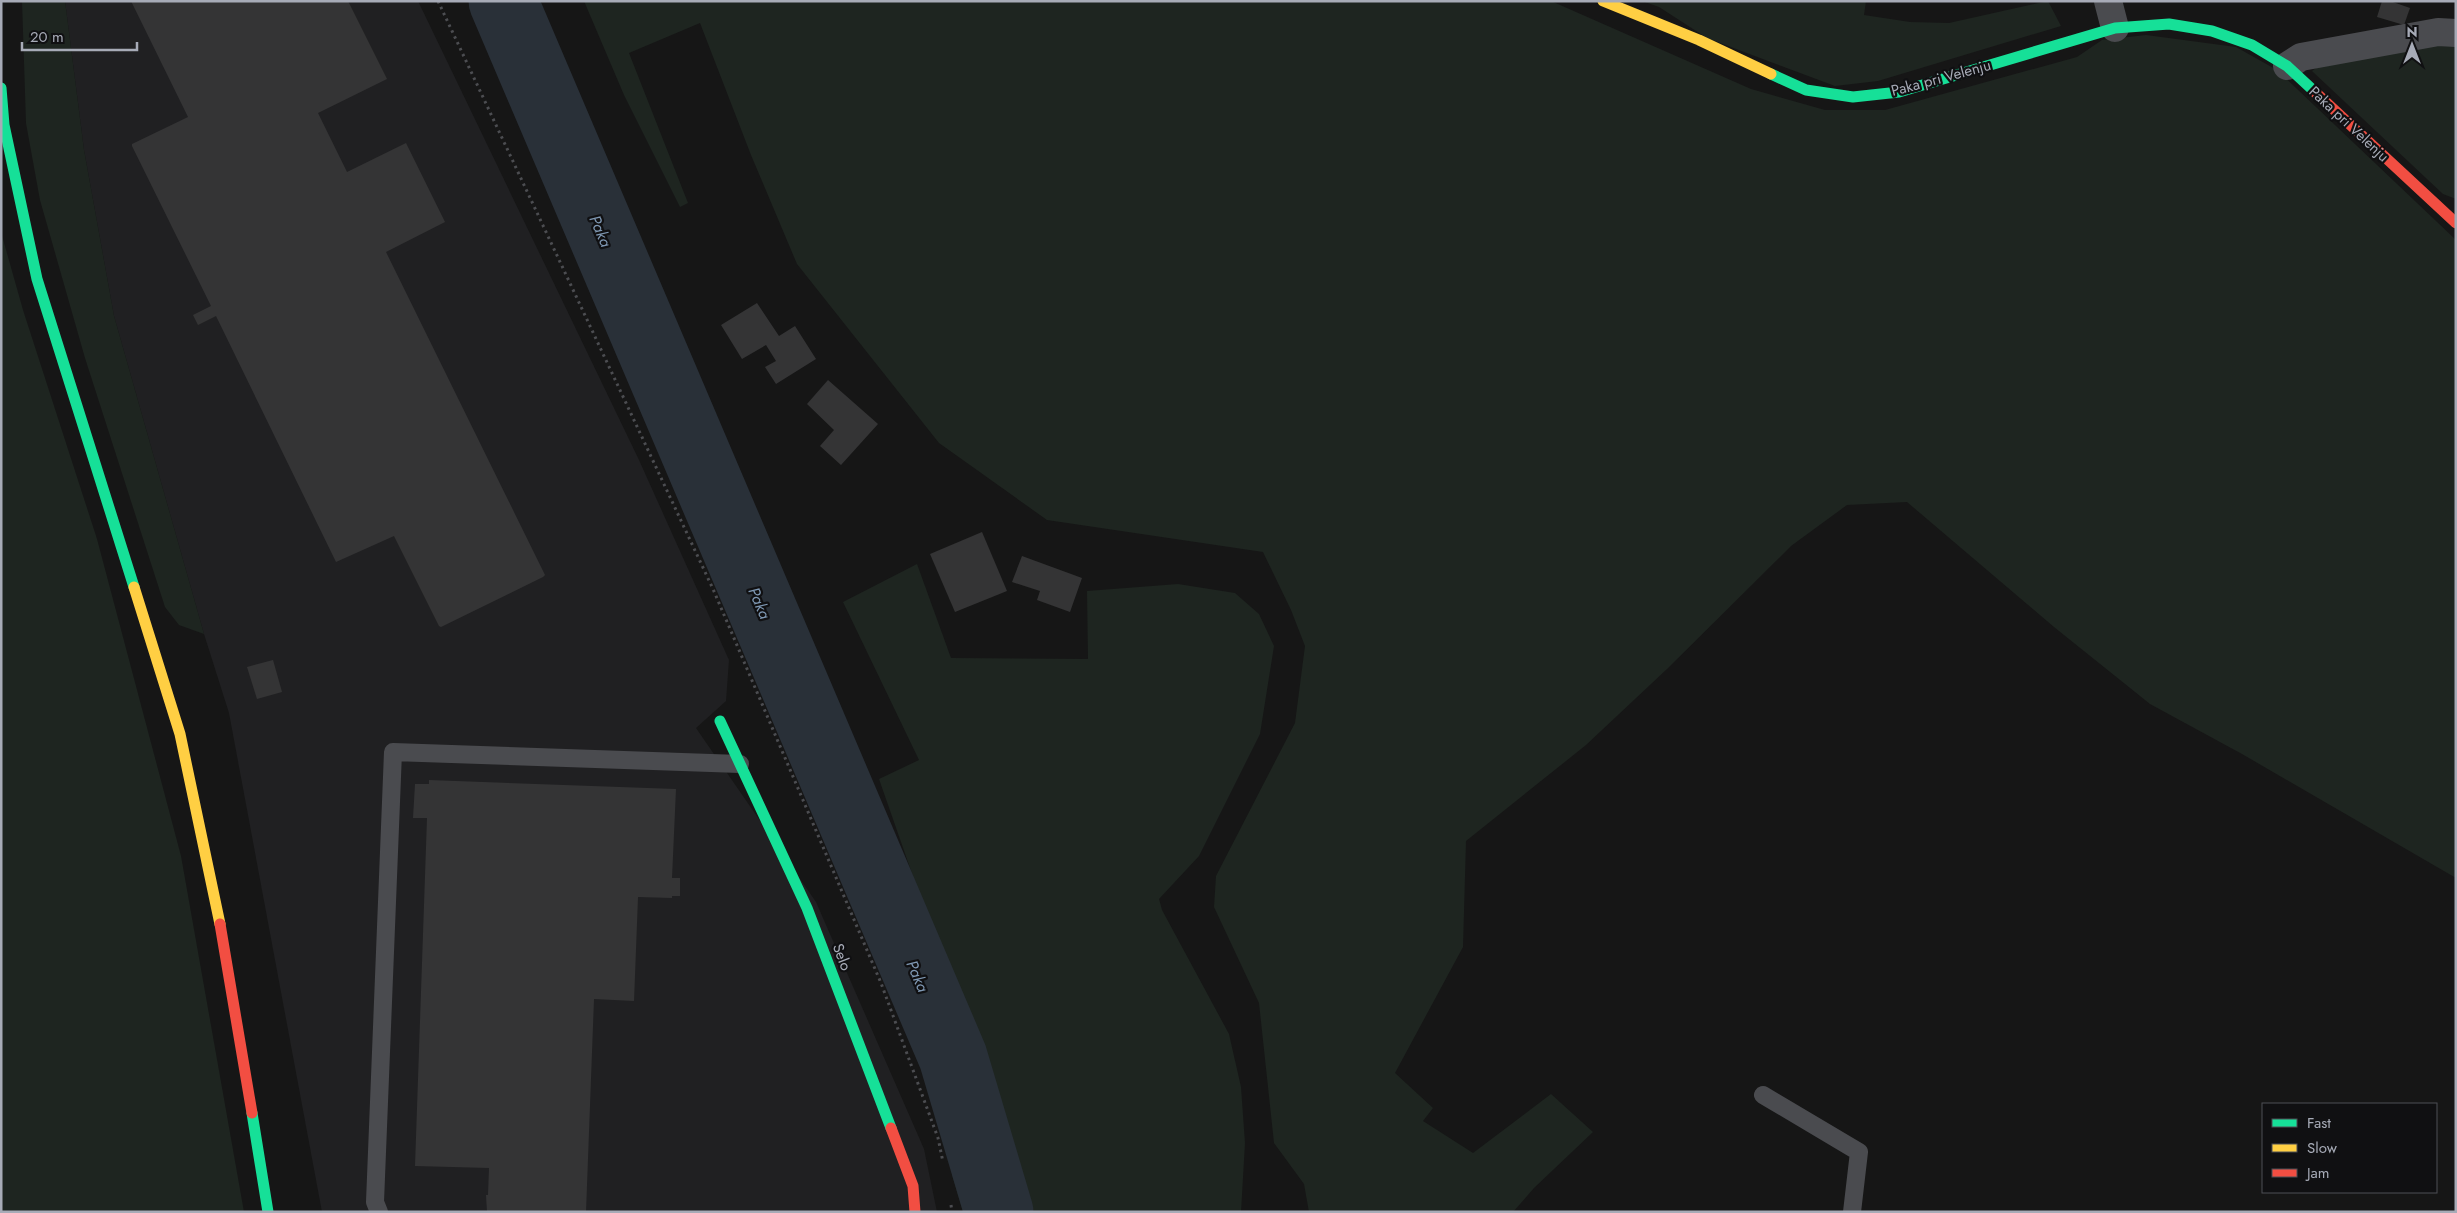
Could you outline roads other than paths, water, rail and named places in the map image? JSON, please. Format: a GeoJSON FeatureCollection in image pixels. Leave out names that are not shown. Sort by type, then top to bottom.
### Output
{"type":"FeatureCollection","features":[{"type":"Feature","properties":{"kind":"street","name":"Paka pri Velenju"},"geometry":{"type":"LineString","coordinates":[[1603,1],[1699,40],[1806,90],[1853,97],[1899,92],[2115,28],[2169,24],[2212,31],[2252,46],[2287,66],[2456,223]]}},
{"type":"Feature","properties":{"kind":"street"},"geometry":{"type":"LineString","coordinates":[[2108,1],[2115,28]]}},
{"type":"Feature","properties":{"kind":"street"},"geometry":{"type":"LineString","coordinates":[[2287,66],[2301,57],[2438,32],[2456,33]]}},
{"type":"Feature","properties":{"kind":"street"},"geometry":{"type":"LineString","coordinates":[[1,88],[4,125],[37,279],[180,734],[219,918],[268,1212]]}},
{"type":"Feature","properties":{"kind":"street","name":"Selo"},"geometry":{"type":"LineString","coordinates":[[720,721],[808,908],[913,1186],[916,1212]]}},
{"type":"Feature","properties":{"kind":"lane"},"geometry":{"type":"LineString","coordinates":[[379,1212],[375,1202],[393,752],[740,764]]}},
{"type":"Feature","properties":{"kind":"lane"},"geometry":{"type":"LineString","coordinates":[[1763,1095],[1859,1152],[1852,1212]]}},
{"type":"Feature","properties":{"kind":"waterway","name":"Paka"},"geometry":{"type":"LineString","coordinates":[[503,1],[953,1057],[999,1212]]}}]}
